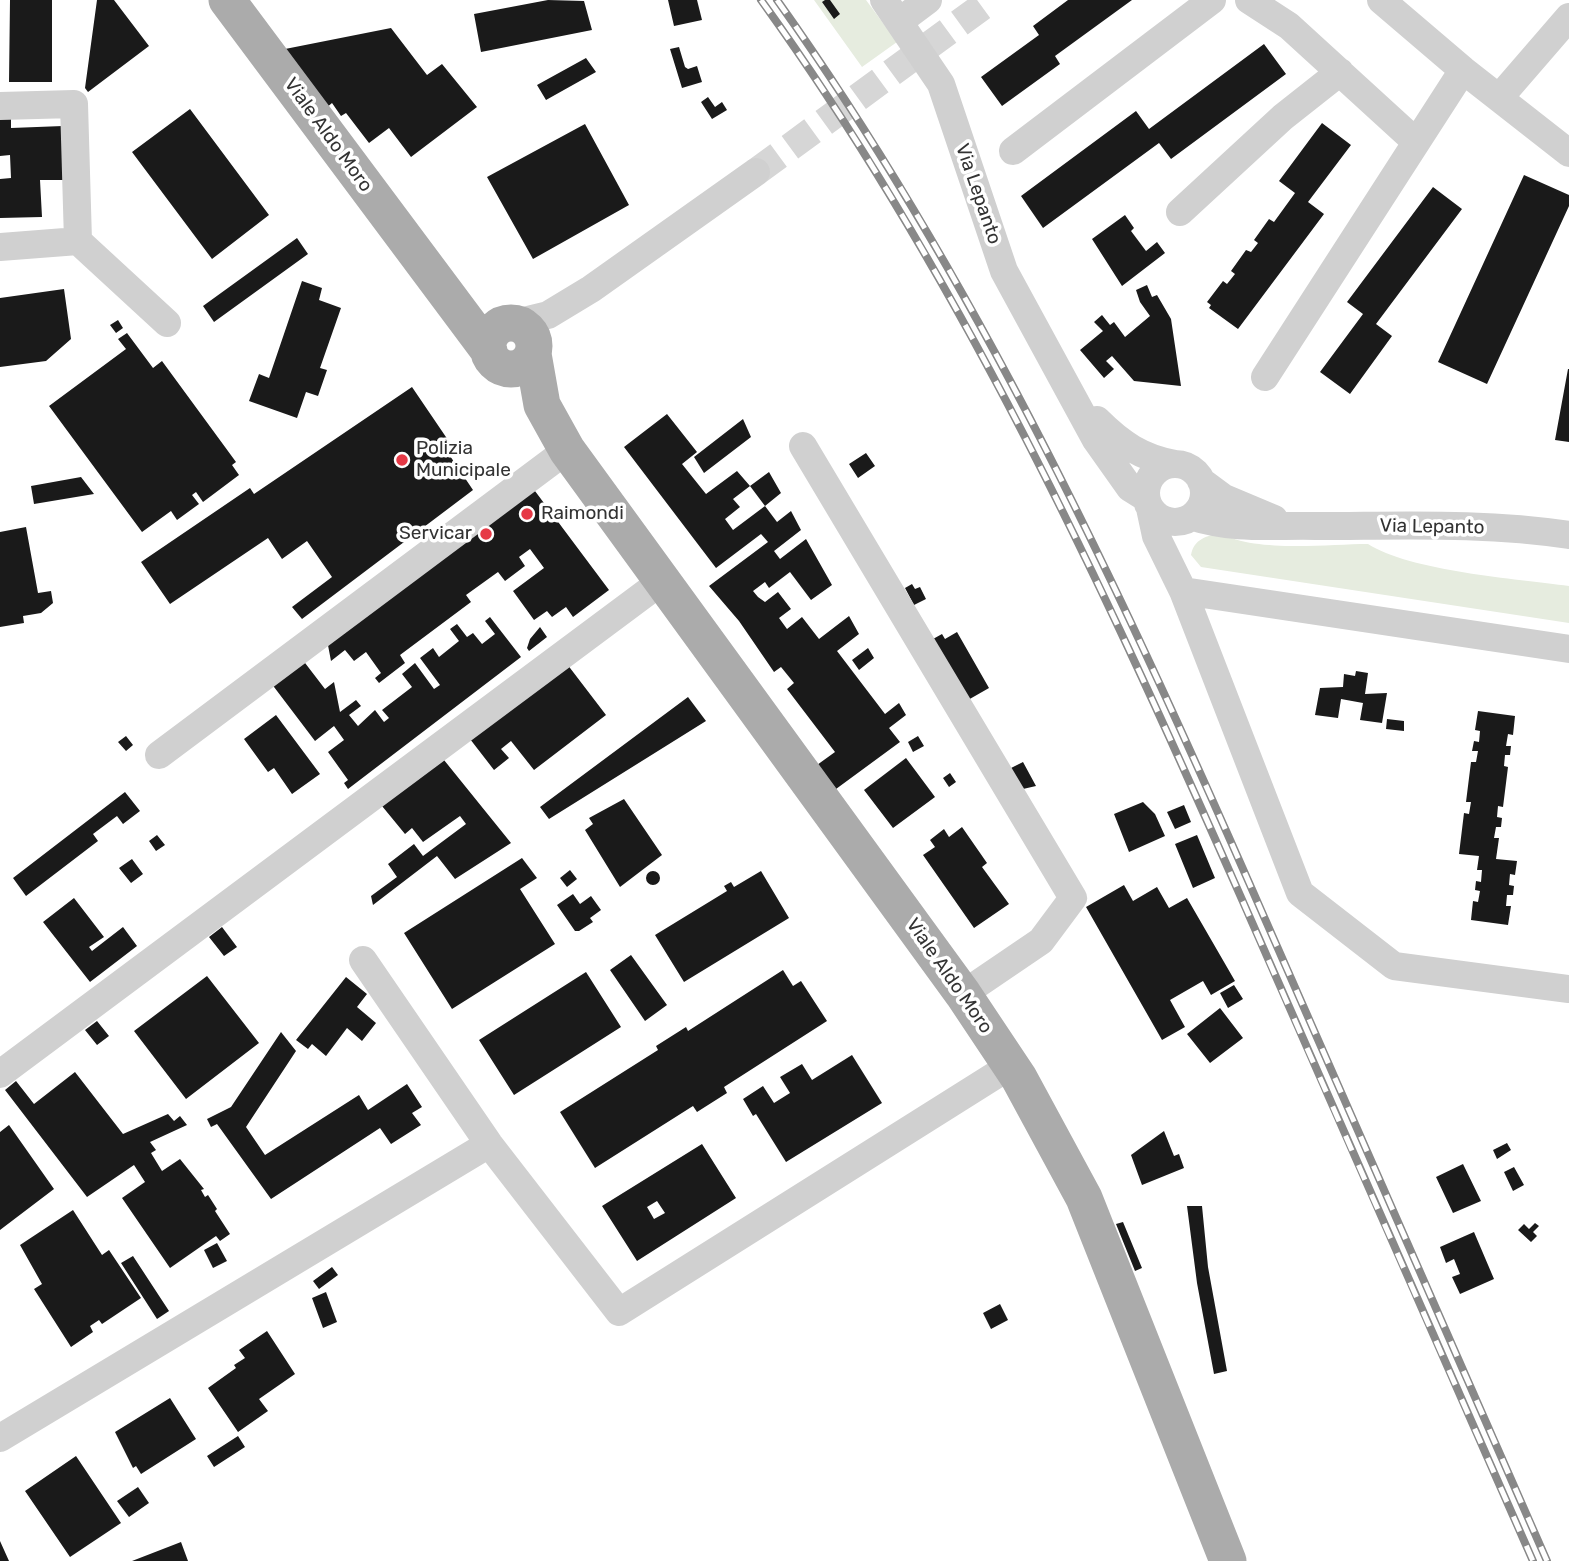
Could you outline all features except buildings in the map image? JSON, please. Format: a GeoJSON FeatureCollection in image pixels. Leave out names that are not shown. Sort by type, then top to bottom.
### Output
{"type":"FeatureCollection","features":[{"type":"Feature","properties":{"kind":"main road","name":"Viale Aldo Moro"},"geometry":{"type":"LineString","coordinates":[[227,0],[430,270],[513,343],[546,432],[567,450],[963,994],[1010,1066],[1084,1198],[1228,1561]]}},
{"type":"Feature","properties":{"kind":"street"},"geometry":{"type":"LineString","coordinates":[[892,10],[928,0]]}},
{"type":"Feature","properties":{"kind":"street"},"geometry":{"type":"LineString","coordinates":[[1013,151],[1212,0]]}},
{"type":"Feature","properties":{"kind":"street"},"geometry":{"type":"LineString","coordinates":[[1249,0],[1289,26],[1416,142]]}},
{"type":"Feature","properties":{"kind":"street"},"geometry":{"type":"LineString","coordinates":[[1381,0],[1463,70],[1569,153]]}},
{"type":"Feature","properties":{"kind":"street","name":"Via Lepanto"},"geometry":{"type":"LineString","coordinates":[[892,10],[941,84],[1004,271],[1070,390]]}},
{"type":"Feature","properties":{"kind":"street"},"geometry":{"type":"LineString","coordinates":[[1499,98],[1569,17]]}},
{"type":"Feature","properties":{"kind":"street"},"geometry":{"type":"LineString","coordinates":[[1265,377],[1463,70]]}},
{"type":"Feature","properties":{"kind":"street"},"geometry":{"type":"LineString","coordinates":[[1180,212],[1283,117],[1340,72]]}},
{"type":"Feature","properties":{"kind":"street"},"geometry":{"type":"LineString","coordinates":[[0,106],[74,104],[78,241],[167,323]]}},
{"type":"Feature","properties":{"kind":"street"},"geometry":{"type":"LineString","coordinates":[[513,343],[756,172]]}},
{"type":"Feature","properties":{"kind":"street"},"geometry":{"type":"LineString","coordinates":[[0,247],[78,241]]}},
{"type":"Feature","properties":{"kind":"street"},"geometry":{"type":"LineString","coordinates":[[1070,390],[1122,444],[1150,459],[1192,470],[1202,481],[1246,509],[1294,526]]}},
{"type":"Feature","properties":{"kind":"street"},"geometry":{"type":"LineString","coordinates":[[1070,390],[1096,440],[1130,488],[1164,521],[1189,519]]}},
{"type":"Feature","properties":{"kind":"street"},"geometry":{"type":"LineString","coordinates":[[803,446],[1073,898],[1041,941],[963,994]]}},
{"type":"Feature","properties":{"kind":"street"},"geometry":{"type":"LineString","coordinates":[[159,755],[567,450]]}},
{"type":"Feature","properties":{"kind":"street"},"geometry":{"type":"LineString","coordinates":[[1175,464],[1156,471],[1146,488],[1156,536],[1183,591],[1300,893],[1394,966],[1569,989]]}},
{"type":"Feature","properties":{"kind":"street"},"geometry":{"type":"LineString","coordinates":[[1183,591],[1179,536],[1203,502],[1202,481]]}},
{"type":"Feature","properties":{"kind":"street","name":"Via Lepanto"},"geometry":{"type":"LineString","coordinates":[[1189,519],[1241,526],[1539,530],[1569,534]]}},
{"type":"Feature","properties":{"kind":"street"},"geometry":{"type":"LineString","coordinates":[[0,1074],[662,581]]}},
{"type":"Feature","properties":{"kind":"street"},"geometry":{"type":"LineString","coordinates":[[1183,591],[1569,649]]}},
{"type":"Feature","properties":{"kind":"street"},"geometry":{"type":"LineString","coordinates":[[363,960],[489,1144],[618,1312],[1010,1066]]}},
{"type":"Feature","properties":{"kind":"street"},"geometry":{"type":"LineString","coordinates":[[0,1438],[489,1144]]}},
{"type":"Feature","properties":{"kind":"shaded area"},"geometry":{"type":"Polygon","coordinates":[[[814,0],[866,0],[897,42],[862,67],[814,0]]]}},
{"type":"Feature","properties":{"kind":"shaded area"},"geometry":{"type":"Polygon","coordinates":[[[1221,533],[1235,539],[1271,545],[1368,544],[1410,561],[1436,567],[1569,586],[1569,623],[1201,567],[1191,555],[1195,545],[1206,537],[1221,533]]]}},
{"type":"Feature","properties":{"kind":"tunnel"},"geometry":{"type":"LineString","coordinates":[[756,172],[991,0]]}},
{"type":"Feature","properties":{"kind":"railway"},"geometry":{"type":"LineString","coordinates":[[761,0],[833,105],[901,213],[964,323],[1081,548],[1188,779],[1533,1561]]}},
{"type":"Feature","properties":{"kind":"railway"},"geometry":{"type":"LineString","coordinates":[[777,0],[851,108],[919,219],[984,332],[1103,563],[1212,800],[1547,1561]]}},
{"type":"Feature","properties":{"kind":"place","name":"Polizia Municipale"},"geometry":{"type":"Point","coordinates":[402,460]}},
{"type":"Feature","properties":{"kind":"place","name":"Raimondi"},"geometry":{"type":"Point","coordinates":[527,514]}},
{"type":"Feature","properties":{"kind":"place","name":"Servicar"},"geometry":{"type":"Point","coordinates":[486,534]}}]}
